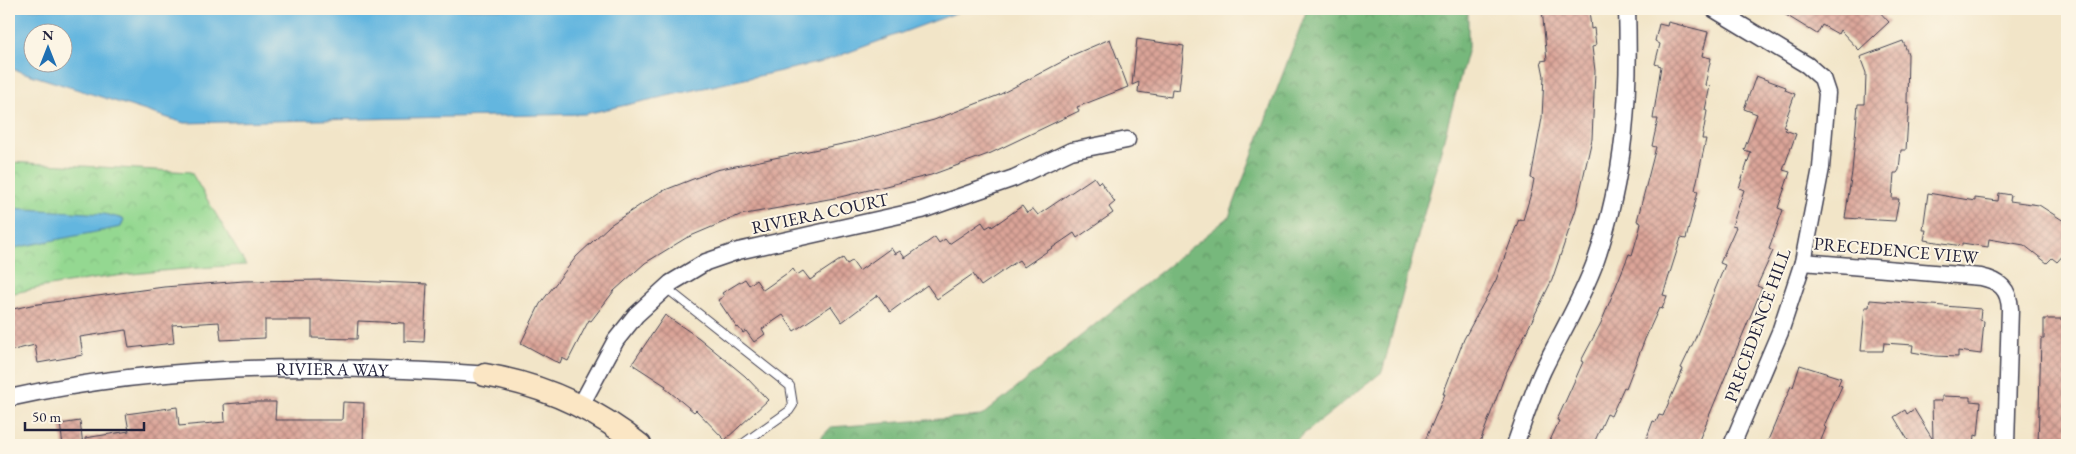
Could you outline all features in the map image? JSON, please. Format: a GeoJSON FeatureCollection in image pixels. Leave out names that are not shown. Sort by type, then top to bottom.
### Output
{"type":"FeatureCollection","features":[{"type":"Feature","properties":{"kind":"street"},"geometry":{"type":"LineString","coordinates":[[1516,445],[1538,382],[1574,312],[1596,261],[1616,187],[1623,149],[1629,86],[1627,9]]}},
{"type":"Feature","properties":{"kind":"street","name":"PRECEDENCE HILL"},"geometry":{"type":"LineString","coordinates":[[1714,9],[1807,65],[1822,78],[1827,101],[1814,212],[1803,262],[1780,332],[1732,445]]}},
{"type":"Feature","properties":{"kind":"street","name":"RIVIERA COURT"},"geometry":{"type":"LineString","coordinates":[[581,405],[616,340],[641,309],[665,287],[706,262],[738,251],[922,210],[1014,178],[1071,151],[1127,140]]}},
{"type":"Feature","properties":{"kind":"street","name":"PRECEDENCE VIEW"},"geometry":{"type":"LineString","coordinates":[[1803,262],[1981,277],[2003,286],[2008,296],[2010,309],[2006,445]]}},
{"type":"Feature","properties":{"kind":"street","name":"RIVIERA WAY"},"geometry":{"type":"LineString","coordinates":[[9,398],[144,375],[220,368],[305,367],[485,375],[535,387],[581,405],[611,423],[640,445]]}},
{"type":"Feature","properties":{"kind":"lane"},"geometry":{"type":"LineString","coordinates":[[665,287],[790,386],[793,405],[789,411],[741,445]]}},
{"type":"Feature","properties":{"kind":"green space"},"geometry":{"type":"Polygon","coordinates":[[[1304,9],[1468,9],[1468,48],[1382,372],[1290,445],[814,445],[831,427],[981,416],[1229,217],[1306,12],[1304,9]]]}},
{"type":"Feature","properties":{"kind":"green space"},"geometry":{"type":"Polygon","coordinates":[[[9,162],[191,172],[246,265],[127,275],[9,294],[9,162]]]}},
{"type":"Feature","properties":{"kind":"water"},"geometry":{"type":"Polygon","coordinates":[[[9,9],[967,9],[822,62],[585,114],[184,123],[9,68],[9,9]]]}},
{"type":"Feature","properties":{"kind":"water"},"geometry":{"type":"Polygon","coordinates":[[[9,208],[104,214],[124,219],[121,227],[9,249],[9,208]]]}},
{"type":"Feature","properties":{"kind":"building"},"geometry":{"type":"Polygon","coordinates":[[[1542,9],[1589,9],[1591,29],[1594,28],[1596,46],[1592,47],[1595,71],[1592,139],[1576,209],[1552,280],[1505,375],[1479,445],[1423,445],[1445,394],[1443,394],[1464,339],[1496,280],[1519,219],[1523,220],[1532,190],[1534,179],[1531,178],[1542,118],[1544,76],[1541,61],[1547,60],[1542,9]]]}},
{"type":"Feature","properties":{"kind":"building"},"geometry":{"type":"Polygon","coordinates":[[[1776,9],[1877,9],[1889,22],[1859,50],[1840,30],[1838,34],[1822,25],[1817,34],[1776,9]]]}},
{"type":"Feature","properties":{"kind":"building"},"geometry":{"type":"Polygon","coordinates":[[[1668,22],[1708,32],[1702,56],[1711,58],[1705,85],[1710,86],[1702,139],[1706,139],[1695,190],[1698,191],[1686,239],[1681,238],[1663,295],[1667,296],[1662,309],[1659,308],[1626,388],[1624,387],[1611,416],[1607,414],[1593,445],[1548,445],[1583,362],[1581,361],[1601,323],[1629,254],[1632,255],[1640,228],[1641,223],[1637,221],[1656,147],[1652,146],[1658,119],[1653,119],[1661,66],[1655,64],[1660,44],[1655,41],[1659,24],[1667,26],[1668,22]]]}},
{"type":"Feature","properties":{"kind":"building"},"geometry":{"type":"Polygon","coordinates":[[[1110,39],[1128,87],[1077,107],[1079,111],[991,153],[931,175],[840,197],[740,215],[686,238],[645,263],[614,291],[591,321],[589,320],[568,361],[562,358],[560,363],[554,361],[521,343],[540,304],[576,257],[610,225],[660,192],[716,170],[857,141],[934,120],[999,95],[1068,57],[1110,39]]]}},
{"type":"Feature","properties":{"kind":"building"},"geometry":{"type":"Polygon","coordinates":[[[1137,39],[1184,46],[1179,90],[1172,89],[1171,97],[1138,92],[1139,82],[1132,85],[1137,39]]]}},
{"type":"Feature","properties":{"kind":"building"},"geometry":{"type":"Polygon","coordinates":[[[1903,41],[1908,54],[1907,103],[1909,103],[1906,150],[1901,150],[1899,170],[1897,173],[1894,173],[1892,199],[1899,199],[1895,221],[1845,218],[1852,172],[1858,104],[1865,104],[1866,73],[1860,57],[1903,41]]]}},
{"type":"Feature","properties":{"kind":"building"},"geometry":{"type":"Polygon","coordinates":[[[1756,76],[1786,87],[1785,90],[1795,94],[1783,127],[1786,128],[1785,130],[1796,134],[1783,170],[1790,172],[1778,208],[1783,210],[1769,249],[1773,251],[1757,286],[1762,288],[1697,445],[1644,445],[1653,421],[1656,422],[1659,415],[1663,416],[1683,369],[1681,368],[1725,265],[1720,263],[1736,227],[1732,226],[1744,190],[1739,188],[1751,152],[1744,150],[1757,114],[1744,109],[1756,76]]]}},
{"type":"Feature","properties":{"kind":"building"},"geometry":{"type":"Polygon","coordinates":[[[1094,177],[1098,183],[1100,181],[1115,202],[1109,207],[1113,213],[1077,238],[1074,233],[1024,267],[1019,260],[981,286],[973,274],[937,299],[927,285],[890,312],[878,295],[842,322],[831,306],[794,331],[783,315],[762,329],[765,334],[754,342],[746,331],[743,333],[737,328],[718,300],[724,296],[722,293],[745,279],[749,285],[756,280],[763,290],[793,269],[797,275],[803,271],[810,280],[843,258],[847,264],[852,261],[859,271],[891,248],[895,254],[900,251],[905,258],[935,237],[939,243],[945,239],[949,244],[982,222],[986,228],[991,225],[992,227],[1022,206],[1027,213],[1033,209],[1038,215],[1094,177]]]}},
{"type":"Feature","properties":{"kind":"building"},"geometry":{"type":"Polygon","coordinates":[[[1928,193],[1975,201],[1975,198],[1998,201],[1999,193],[2011,195],[2010,201],[2039,205],[2067,223],[2067,251],[2057,262],[2052,258],[2047,263],[2024,245],[1989,239],[1988,247],[1962,243],[1962,246],[1924,240],[1926,230],[1923,230],[1928,193]]]}},
{"type":"Feature","properties":{"kind":"building"},"geometry":{"type":"Polygon","coordinates":[[[328,280],[427,284],[424,342],[404,341],[404,323],[358,321],[357,339],[312,338],[312,320],[265,320],[265,338],[221,340],[219,322],[172,325],[174,343],[129,348],[126,330],[80,337],[83,355],[38,363],[35,345],[9,351],[9,310],[31,305],[164,287],[244,281],[328,280]]]}},
{"type":"Feature","properties":{"kind":"building"},"geometry":{"type":"Polygon","coordinates":[[[1870,300],[1981,309],[1980,320],[1984,321],[1981,354],[1958,351],[1958,357],[1935,356],[1912,352],[1913,345],[1884,343],[1883,351],[1861,351],[1865,307],[1869,307],[1870,300]]]}},
{"type":"Feature","properties":{"kind":"building"},"geometry":{"type":"Polygon","coordinates":[[[665,315],[699,338],[745,376],[768,400],[725,440],[696,410],[694,412],[665,388],[666,386],[632,364],[665,315]]]}},
{"type":"Feature","properties":{"kind":"building"},"geometry":{"type":"Polygon","coordinates":[[[2044,319],[2067,319],[2067,445],[2038,445],[2041,339],[2044,339],[2044,319]]]}},
{"type":"Feature","properties":{"kind":"building"},"geometry":{"type":"Polygon","coordinates":[[[1800,365],[1841,378],[1838,385],[1842,386],[1824,426],[1826,428],[1819,445],[1766,445],[1791,386],[1793,387],[1800,365]]]}},
{"type":"Feature","properties":{"kind":"building"},"geometry":{"type":"Polygon","coordinates":[[[1942,396],[1970,397],[1970,401],[1981,402],[1978,436],[1975,435],[1974,445],[1958,445],[1958,443],[1911,445],[1894,417],[1905,410],[1907,414],[1914,409],[1933,440],[1932,401],[1942,401],[1942,396]]]}},
{"type":"Feature","properties":{"kind":"building"},"geometry":{"type":"Polygon","coordinates":[[[276,402],[275,420],[342,420],[343,402],[364,403],[363,445],[85,445],[85,438],[129,431],[126,414],[177,407],[179,426],[225,422],[224,404],[276,402]]]}},
{"type":"Feature","properties":{"kind":"building"},"geometry":{"type":"Polygon","coordinates":[[[80,421],[83,445],[63,445],[60,424],[80,421]]]}}]}
